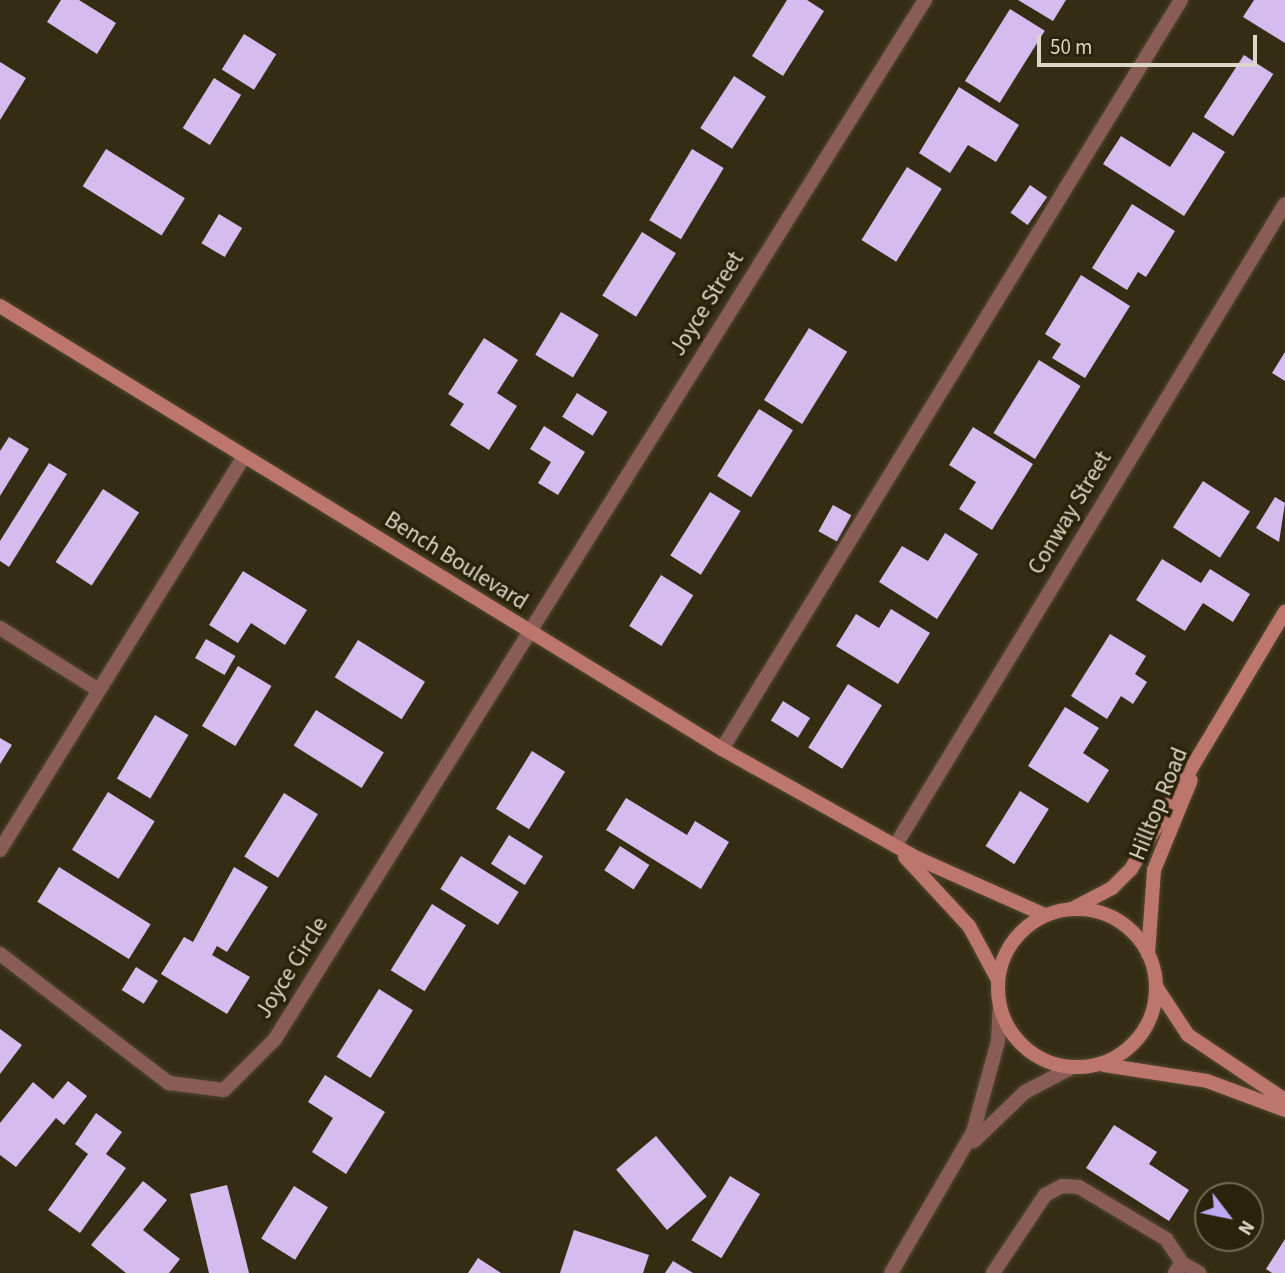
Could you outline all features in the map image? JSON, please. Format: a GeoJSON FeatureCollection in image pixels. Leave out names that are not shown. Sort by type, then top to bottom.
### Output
{"type":"FeatureCollection","features":[{"type":"Feature","properties":{"kind":"main road","name":"Bench Boulevard"},"geometry":{"type":"LineString","coordinates":[[0,306],[722,749],[895,846],[1045,915]]}},
{"type":"Feature","properties":{"kind":"main road","name":"Hilltop Road"},"geometry":{"type":"LineString","coordinates":[[1072,909],[1112,888],[1131,869],[1220,715],[1285,612]]}},
{"type":"Feature","properties":{"kind":"main road","name":"Hilltop Road"},"geometry":{"type":"LineString","coordinates":[[1148,954],[1154,870],[1220,715]]}},
{"type":"Feature","properties":{"kind":"main road","name":"Bench Boulevard"},"geometry":{"type":"LineString","coordinates":[[895,846],[970,926],[998,980]]}},
{"type":"Feature","properties":{"kind":"main road"},"geometry":{"type":"LineString","coordinates":[[1285,1100],[1188,1035],[1157,988],[1148,954],[1124,924],[1072,909],[1045,915],[1022,931],[998,980],[1000,1007],[1025,1049],[1071,1068],[1103,1065],[1207,1081],[1285,1110]]}},
{"type":"Feature","properties":{"kind":"main road"},"geometry":{"type":"LineString","coordinates":[[1103,1065],[1138,1040],[1157,988]]}},
{"type":"Feature","properties":{"kind":"street","name":"Joyce Street"},"geometry":{"type":"LineString","coordinates":[[528,632],[925,0]]}},
{"type":"Feature","properties":{"kind":"street"},"geometry":{"type":"LineString","coordinates":[[722,749],[1181,0]]}},
{"type":"Feature","properties":{"kind":"street","name":"Conway Street"},"geometry":{"type":"LineString","coordinates":[[895,846],[1285,204]]}},
{"type":"Feature","properties":{"kind":"street"},"geometry":{"type":"LineString","coordinates":[[0,850],[97,689],[244,457]]}},
{"type":"Feature","properties":{"kind":"street"},"geometry":{"type":"LineString","coordinates":[[0,628],[97,689]]}},
{"type":"Feature","properties":{"kind":"street","name":"Joyce Circle"},"geometry":{"type":"LineString","coordinates":[[0,954],[169,1083],[224,1090],[275,1039],[528,632]]}},
{"type":"Feature","properties":{"kind":"street"},"geometry":{"type":"LineString","coordinates":[[954,1167],[986,1093],[1000,1007]]}},
{"type":"Feature","properties":{"kind":"street"},"geometry":{"type":"LineString","coordinates":[[891,1273],[954,1167],[991,1119],[1071,1068]]}},
{"type":"Feature","properties":{"kind":"street"},"geometry":{"type":"LineString","coordinates":[[993,1273],[1045,1195],[1062,1186],[1079,1187],[1166,1239],[1178,1268],[1199,1273]]}},
{"type":"Feature","properties":{"kind":"building"},"geometry":{"type":"Polygon","coordinates":[[[61,0],[79,0],[116,23],[97,54],[47,22],[61,0]]]}},
{"type":"Feature","properties":{"kind":"building"},"geometry":{"type":"Polygon","coordinates":[[[787,0],[807,0],[824,11],[783,76],[752,56],[787,0]]]}},
{"type":"Feature","properties":{"kind":"building"},"geometry":{"type":"Polygon","coordinates":[[[1018,0],[1066,0],[1053,21],[1018,0]]]}},
{"type":"Feature","properties":{"kind":"building"},"geometry":{"type":"Polygon","coordinates":[[[1254,0],[1285,0],[1285,43],[1243,17],[1254,0]]]}},
{"type":"Feature","properties":{"kind":"building"},"geometry":{"type":"Polygon","coordinates":[[[1010,9],[1045,31],[1000,103],[965,81],[1010,9]]]}},
{"type":"Feature","properties":{"kind":"building"},"geometry":{"type":"Polygon","coordinates":[[[244,34],[276,54],[254,90],[222,70],[244,34]]]}},
{"type":"Feature","properties":{"kind":"building"},"geometry":{"type":"Polygon","coordinates":[[[1244,55],[1273,74],[1233,136],[1204,117],[1244,55]]]}},
{"type":"Feature","properties":{"kind":"building"},"geometry":{"type":"Polygon","coordinates":[[[0,62],[26,78],[0,120],[0,62]]]}},
{"type":"Feature","properties":{"kind":"building"},"geometry":{"type":"Polygon","coordinates":[[[734,76],[766,97],[732,149],[700,128],[734,76]]]}},
{"type":"Feature","properties":{"kind":"building"},"geometry":{"type":"Polygon","coordinates":[[[214,78],[241,95],[210,145],[183,128],[214,78]]]}},
{"type":"Feature","properties":{"kind":"building"},"geometry":{"type":"Polygon","coordinates":[[[959,87],[1019,125],[996,162],[968,145],[950,173],[919,153],[959,87]]]}},
{"type":"Feature","properties":{"kind":"building"},"geometry":{"type":"Polygon","coordinates":[[[1193,132],[1225,152],[1184,216],[1103,164],[1121,136],[1170,167],[1193,132]]]}},
{"type":"Feature","properties":{"kind":"building"},"geometry":{"type":"Polygon","coordinates":[[[106,149],[185,198],[162,236],[83,186],[106,149]]]}},
{"type":"Feature","properties":{"kind":"building"},"geometry":{"type":"Polygon","coordinates":[[[692,149],[724,168],[681,239],[649,220],[692,149]]]}},
{"type":"Feature","properties":{"kind":"building"},"geometry":{"type":"Polygon","coordinates":[[[907,167],[942,189],[896,262],[861,240],[907,167]]]}},
{"type":"Feature","properties":{"kind":"building"},"geometry":{"type":"Polygon","coordinates":[[[1030,185],[1047,197],[1028,225],[1010,213],[1030,185]]]}},
{"type":"Feature","properties":{"kind":"building"},"geometry":{"type":"Polygon","coordinates":[[[1132,204],[1175,231],[1146,277],[1138,272],[1127,290],[1092,268],[1132,204]]]}},
{"type":"Feature","properties":{"kind":"building"},"geometry":{"type":"Polygon","coordinates":[[[219,214],[242,228],[225,257],[201,243],[219,214]]]}},
{"type":"Feature","properties":{"kind":"building"},"geometry":{"type":"Polygon","coordinates":[[[642,232],[676,253],[636,317],[602,296],[642,232]]]}},
{"type":"Feature","properties":{"kind":"building"},"geometry":{"type":"Polygon","coordinates":[[[1081,275],[1130,306],[1085,378],[1052,358],[1061,344],[1045,334],[1081,275]]]}},
{"type":"Feature","properties":{"kind":"building"},"geometry":{"type":"Polygon","coordinates":[[[561,312],[599,335],[573,378],[535,355],[561,312]]]}},
{"type":"Feature","properties":{"kind":"building"},"geometry":{"type":"Polygon","coordinates":[[[809,328],[847,352],[802,424],[764,400],[809,328]]]}},
{"type":"Feature","properties":{"kind":"building"},"geometry":{"type":"Polygon","coordinates":[[[484,338],[518,360],[497,393],[517,406],[489,450],[450,425],[464,404],[448,394],[484,338]]]}},
{"type":"Feature","properties":{"kind":"building"},"geometry":{"type":"Polygon","coordinates":[[[1285,352],[1285,381],[1272,373],[1285,352]]]}},
{"type":"Feature","properties":{"kind":"building"},"geometry":{"type":"Polygon","coordinates":[[[1039,360],[1081,386],[1035,459],[993,433],[1039,360]]]}},
{"type":"Feature","properties":{"kind":"building"},"geometry":{"type":"Polygon","coordinates":[[[577,393],[608,412],[593,436],[562,417],[577,393]]]}},
{"type":"Feature","properties":{"kind":"building"},"geometry":{"type":"Polygon","coordinates":[[[759,409],[793,430],[751,497],[717,476],[759,409]]]}},
{"type":"Feature","properties":{"kind":"building"},"geometry":{"type":"Polygon","coordinates":[[[544,426],[585,452],[558,495],[538,483],[551,462],[530,449],[544,426]]]}},
{"type":"Feature","properties":{"kind":"building"},"geometry":{"type":"Polygon","coordinates":[[[973,427],[1033,464],[992,530],[959,509],[976,482],[949,465],[973,427]]]}},
{"type":"Feature","properties":{"kind":"building"},"geometry":{"type":"Polygon","coordinates":[[[9,437],[29,449],[0,496],[0,451],[9,437]]]}},
{"type":"Feature","properties":{"kind":"building"},"geometry":{"type":"Polygon","coordinates":[[[49,463],[67,474],[9,567],[0,561],[0,541],[49,463]]]}},
{"type":"Feature","properties":{"kind":"building"},"geometry":{"type":"Polygon","coordinates":[[[1203,481],[1250,511],[1220,558],[1173,527],[1203,481]]]}},
{"type":"Feature","properties":{"kind":"building"},"geometry":{"type":"Polygon","coordinates":[[[103,489],[139,512],[92,585],[56,562],[103,489]]]}},
{"type":"Feature","properties":{"kind":"building"},"geometry":{"type":"Polygon","coordinates":[[[710,492],[741,511],[701,575],[670,556],[710,492]]]}},
{"type":"Feature","properties":{"kind":"building"},"geometry":{"type":"Polygon","coordinates":[[[1275,497],[1285,503],[1279,542],[1256,528],[1275,497]]]}},
{"type":"Feature","properties":{"kind":"building"},"geometry":{"type":"Polygon","coordinates":[[[833,505],[851,515],[837,541],[818,531],[833,505]]]}},
{"type":"Feature","properties":{"kind":"building"},"geometry":{"type":"Polygon","coordinates":[[[945,533],[978,554],[937,619],[879,582],[902,546],[928,561],[945,533]]]}},
{"type":"Feature","properties":{"kind":"building"},"geometry":{"type":"Polygon","coordinates":[[[1162,559],[1201,583],[1210,569],[1250,594],[1233,622],[1203,603],[1185,631],[1136,600],[1162,559]]]}},
{"type":"Feature","properties":{"kind":"building"},"geometry":{"type":"Polygon","coordinates":[[[243,571],[307,610],[285,645],[251,623],[238,643],[209,625],[243,571]]]}},
{"type":"Feature","properties":{"kind":"building"},"geometry":{"type":"Polygon","coordinates":[[[661,575],[693,595],[661,646],[629,626],[661,575]]]}},
{"type":"Feature","properties":{"kind":"building"},"geometry":{"type":"Polygon","coordinates":[[[891,609],[930,633],[898,684],[836,646],[856,614],[879,628],[891,609]]]}},
{"type":"Feature","properties":{"kind":"building"},"geometry":{"type":"Polygon","coordinates":[[[1110,634],[1146,656],[1135,674],[1147,682],[1133,704],[1121,696],[1107,719],[1071,696],[1110,634]]]}},
{"type":"Feature","properties":{"kind":"building"},"geometry":{"type":"Polygon","coordinates":[[[206,639],[235,656],[224,675],[195,658],[206,639]]]}},
{"type":"Feature","properties":{"kind":"building"},"geometry":{"type":"Polygon","coordinates":[[[358,640],[425,682],[402,719],[335,677],[358,640]]]}},
{"type":"Feature","properties":{"kind":"building"},"geometry":{"type":"Polygon","coordinates":[[[238,666],[271,686],[235,746],[202,726],[238,666]]]}},
{"type":"Feature","properties":{"kind":"building"},"geometry":{"type":"Polygon","coordinates":[[[848,684],[882,705],[842,769],[808,748],[848,684]]]}},
{"type":"Feature","properties":{"kind":"building"},"geometry":{"type":"Polygon","coordinates":[[[783,701],[810,718],[798,737],[771,721],[783,701]]]}},
{"type":"Feature","properties":{"kind":"building"},"geometry":{"type":"Polygon","coordinates":[[[1065,707],[1099,728],[1083,753],[1109,770],[1088,803],[1028,766],[1065,707]]]}},
{"type":"Feature","properties":{"kind":"building"},"geometry":{"type":"Polygon","coordinates":[[[316,710],[384,752],[362,788],[294,746],[316,710]]]}},
{"type":"Feature","properties":{"kind":"building"},"geometry":{"type":"Polygon","coordinates":[[[155,715],[188,735],[150,799],[117,778],[155,715]]]}},
{"type":"Feature","properties":{"kind":"building"},"geometry":{"type":"Polygon","coordinates":[[[0,738],[12,745],[0,764],[0,738]]]}},
{"type":"Feature","properties":{"kind":"building"},"geometry":{"type":"Polygon","coordinates":[[[532,751],[565,772],[529,829],[496,809],[532,751]]]}},
{"type":"Feature","properties":{"kind":"building"},"geometry":{"type":"Polygon","coordinates":[[[1020,791],[1049,809],[1014,864],[986,846],[1020,791]]]}},
{"type":"Feature","properties":{"kind":"building"},"geometry":{"type":"Polygon","coordinates":[[[108,792],[155,821],[119,879],[72,850],[108,792]]]}},
{"type":"Feature","properties":{"kind":"building"},"geometry":{"type":"Polygon","coordinates":[[[284,793],[318,814],[278,878],[244,857],[284,793]]]}},
{"type":"Feature","properties":{"kind":"building"},"geometry":{"type":"Polygon","coordinates":[[[626,798],[687,835],[695,821],[729,842],[701,889],[606,830],[626,798]]]}},
{"type":"Feature","properties":{"kind":"building"},"geometry":{"type":"Polygon","coordinates":[[[509,835],[543,856],[525,885],[491,864],[509,835]]]}},
{"type":"Feature","properties":{"kind":"building"},"geometry":{"type":"Polygon","coordinates":[[[620,846],[649,865],[634,889],[604,870],[620,846]]]}},
{"type":"Feature","properties":{"kind":"building"},"geometry":{"type":"Polygon","coordinates":[[[461,856],[519,892],[498,925],[440,889],[461,856]]]}},
{"type":"Feature","properties":{"kind":"building"},"geometry":{"type":"Polygon","coordinates":[[[59,867],[151,924],[129,959],[37,902],[59,867]]]}},
{"type":"Feature","properties":{"kind":"building"},"geometry":{"type":"Polygon","coordinates":[[[234,867],[268,887],[227,952],[217,946],[212,955],[250,977],[227,1014],[161,974],[184,937],[193,942],[234,867]]]}},
{"type":"Feature","properties":{"kind":"building"},"geometry":{"type":"Polygon","coordinates":[[[432,904],[466,925],[425,991],[391,970],[432,904]]]}},
{"type":"Feature","properties":{"kind":"building"},"geometry":{"type":"Polygon","coordinates":[[[136,967],[158,981],[144,1004],[122,990],[136,967]]]}},
{"type":"Feature","properties":{"kind":"building"},"geometry":{"type":"Polygon","coordinates":[[[379,989],[413,1010],[371,1078],[337,1057],[379,989]]]}},
{"type":"Feature","properties":{"kind":"building"},"geometry":{"type":"Polygon","coordinates":[[[0,1029],[22,1045],[0,1074],[0,1029]]]}},
{"type":"Feature","properties":{"kind":"building"},"geometry":{"type":"Polygon","coordinates":[[[325,1075],[385,1112],[346,1174],[312,1152],[333,1118],[308,1102],[325,1075]]]}},
{"type":"Feature","properties":{"kind":"building"},"geometry":{"type":"Polygon","coordinates":[[[68,1081],[87,1096],[64,1125],[56,1118],[16,1167],[0,1155],[0,1123],[33,1082],[53,1099],[68,1081]]]}},
{"type":"Feature","properties":{"kind":"building"},"geometry":{"type":"Polygon","coordinates":[[[96,1113],[122,1132],[106,1154],[126,1168],[80,1233],[48,1210],[88,1154],[75,1144],[96,1113]]]}},
{"type":"Feature","properties":{"kind":"building"},"geometry":{"type":"Polygon","coordinates":[[[1114,1125],[1157,1152],[1149,1164],[1189,1190],[1169,1221],[1086,1168],[1114,1125]]]}},
{"type":"Feature","properties":{"kind":"building"},"geometry":{"type":"Polygon","coordinates":[[[656,1136],[707,1197],[667,1230],[616,1169],[656,1136]]]}},
{"type":"Feature","properties":{"kind":"building"},"geometry":{"type":"Polygon","coordinates":[[[730,1176],[760,1194],[721,1258],[691,1240],[730,1176]]]}},
{"type":"Feature","properties":{"kind":"building"},"geometry":{"type":"Polygon","coordinates":[[[143,1181],[167,1200],[143,1230],[180,1259],[169,1273],[126,1273],[91,1245],[143,1181]]]}},
{"type":"Feature","properties":{"kind":"building"},"geometry":{"type":"Polygon","coordinates":[[[227,1185],[249,1273],[209,1273],[190,1194],[227,1185]]]}},
{"type":"Feature","properties":{"kind":"building"},"geometry":{"type":"Polygon","coordinates":[[[294,1186],[328,1207],[295,1260],[261,1239],[294,1186]]]}},
{"type":"Feature","properties":{"kind":"building"},"geometry":{"type":"Polygon","coordinates":[[[574,1230],[649,1255],[643,1273],[560,1273],[574,1230]]]}},
{"type":"Feature","properties":{"kind":"building"},"geometry":{"type":"Polygon","coordinates":[[[1285,1239],[1285,1273],[1272,1273],[1266,1269],[1285,1239]]]}},
{"type":"Feature","properties":{"kind":"building"},"geometry":{"type":"Polygon","coordinates":[[[478,1258],[501,1273],[468,1273],[478,1258]]]}},
{"type":"Feature","properties":{"kind":"building"},"geometry":{"type":"Polygon","coordinates":[[[673,1261],[693,1273],[665,1273],[673,1261]]]}}]}
